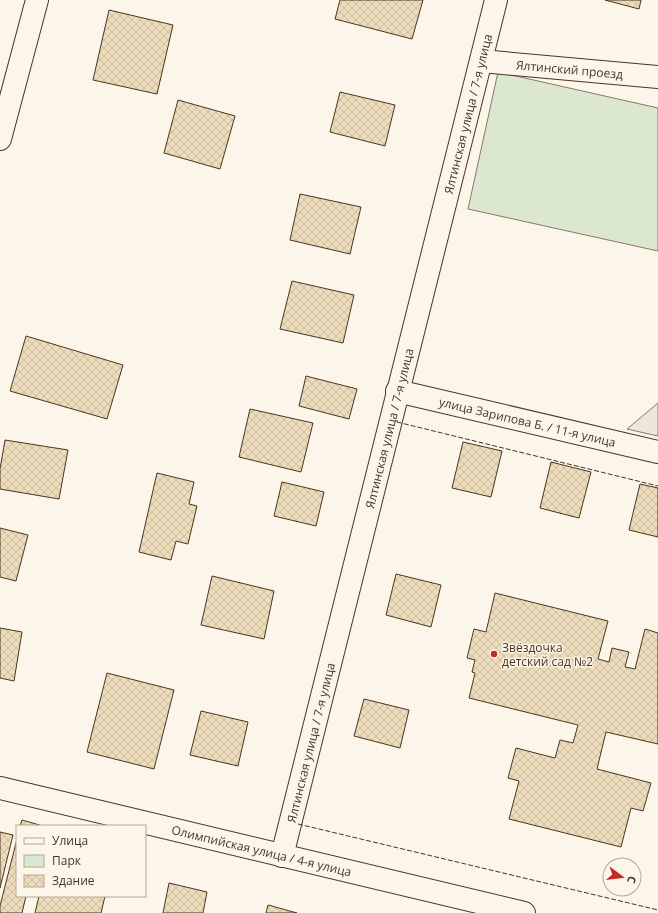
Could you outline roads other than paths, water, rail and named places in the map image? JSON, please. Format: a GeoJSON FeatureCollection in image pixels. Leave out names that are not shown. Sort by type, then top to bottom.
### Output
{"type":"FeatureCollection","features":[{"type":"Feature","properties":{"kind":"street"},"geometry":{"type":"LineString","coordinates":[[0,139],[37,0]]}},
{"type":"Feature","properties":{"kind":"street","name":"Ялтинская улица / 7-я улица"},"geometry":{"type":"LineString","coordinates":[[282,856],[397,391],[496,0]]}},
{"type":"Feature","properties":{"kind":"street","name":"Ялтинский проезд"},"geometry":{"type":"LineString","coordinates":[[481,61],[658,77]]}},
{"type":"Feature","properties":{"kind":"street","name":"улица Зарипова Б. / 11-я улица"},"geometry":{"type":"LineString","coordinates":[[397,391],[658,452]]}},
{"type":"Feature","properties":{"kind":"street","name":"Олимпийская улица / 4-я улица"},"geometry":{"type":"LineString","coordinates":[[0,788],[524,913]]}},
{"type":"Feature","properties":{"kind":"place","name":"Звёздочка детский сад №2"},"geometry":{"type":"Point","coordinates":[494,654]}}]}
